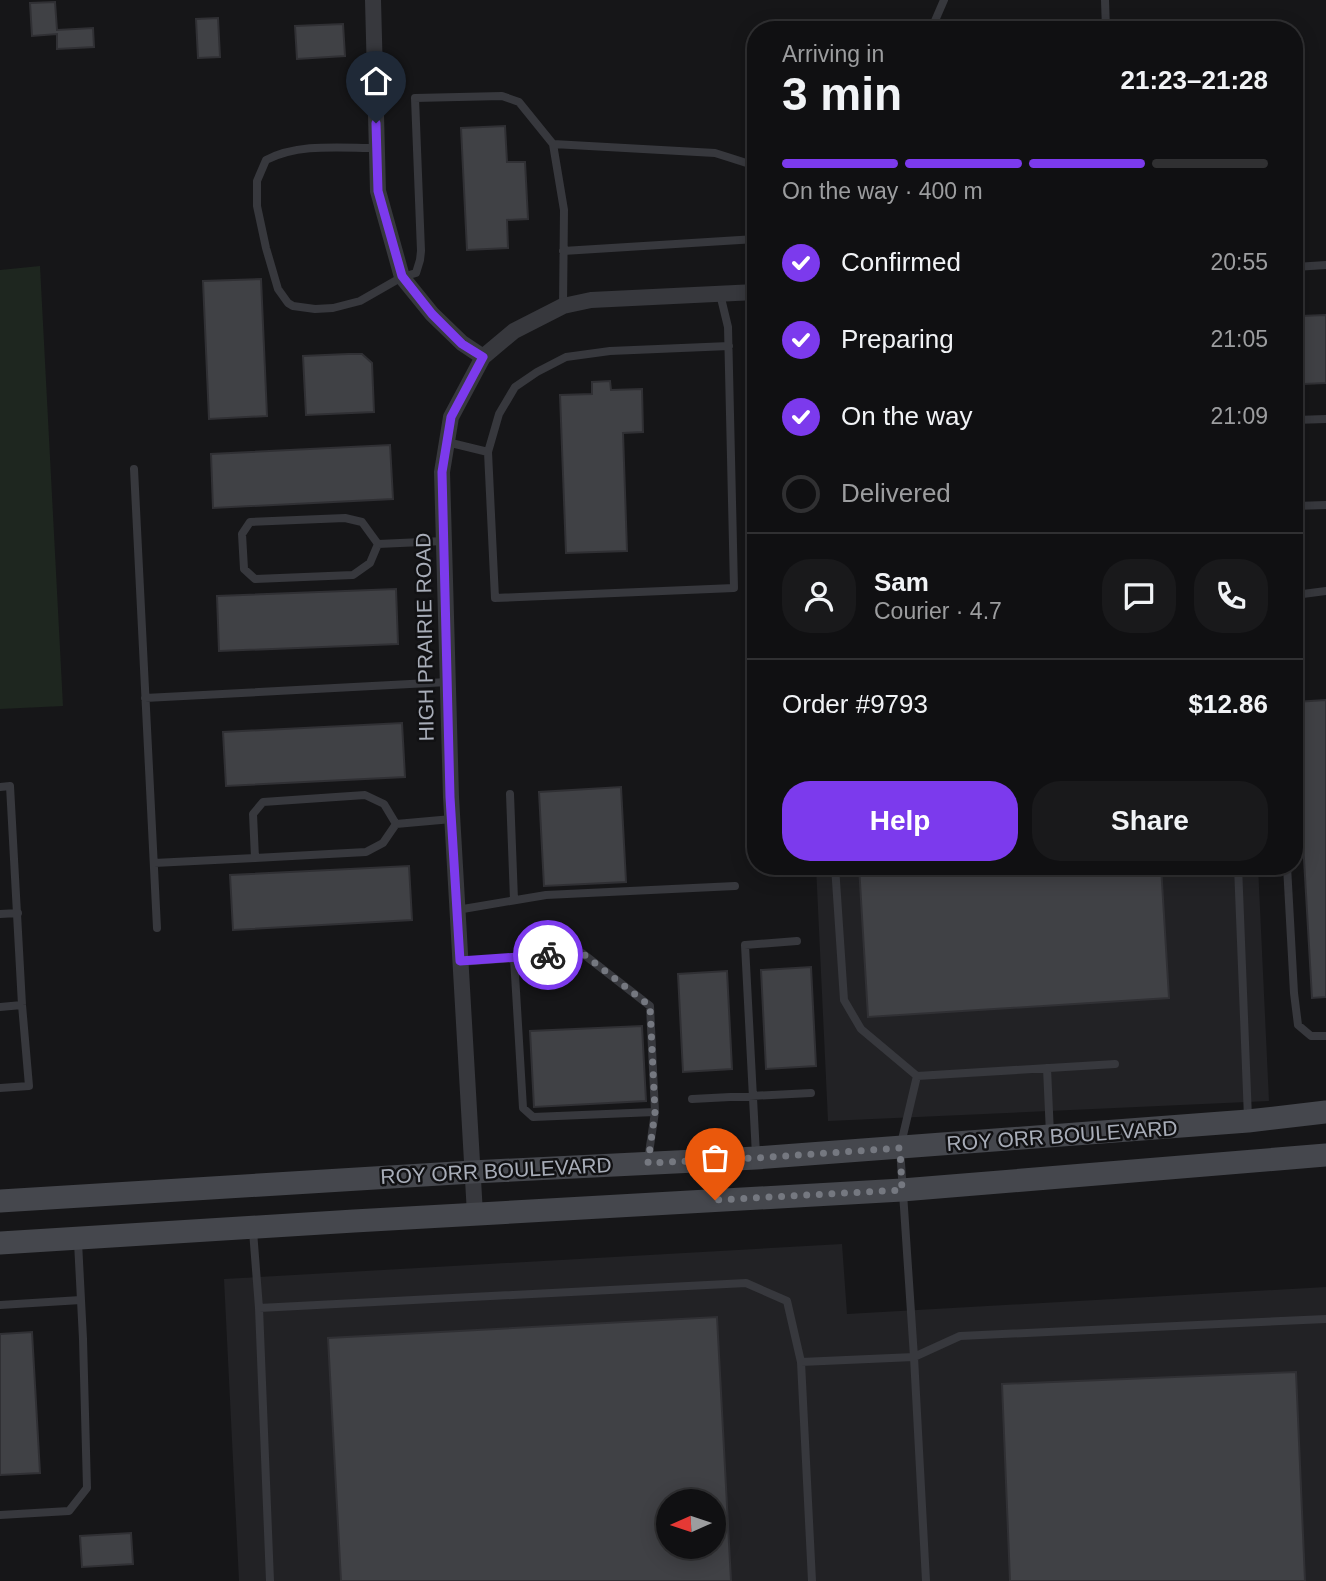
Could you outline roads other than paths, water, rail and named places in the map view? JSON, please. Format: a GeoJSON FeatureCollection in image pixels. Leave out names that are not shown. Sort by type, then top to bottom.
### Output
{"type":"FeatureCollection","features":[{"type":"Feature","properties":{"kind":"main road","name":"ROY ORR BOULEVARD"},"geometry":{"type":"LineString","coordinates":[[0,1201],[472,1172],[756,1158],[1050,1137],[1326,1112]]}},
{"type":"Feature","properties":{"kind":"main road","name":"ROY ORR BOULEVARD"},"geometry":{"type":"LineString","coordinates":[[0,1243],[902,1190],[1326,1155]]}},
{"type":"Feature","properties":{"kind":"street"},"geometry":{"type":"LineString","coordinates":[[373,0],[378,191],[402,276],[432,314],[462,344],[483,357]]}},
{"type":"Feature","properties":{"kind":"street","name":"HIGH PRAIRIE ROAD"},"geometry":{"type":"LineString","coordinates":[[475,1214],[452,819],[447,682],[442,472],[451,417],[483,357],[514,331],[563,306],[591,300],[747,292]]}},
{"type":"Feature","properties":{"kind":"lane"},"geometry":{"type":"LineString","coordinates":[[934,21],[944,0]]}},
{"type":"Feature","properties":{"kind":"lane"},"geometry":{"type":"LineString","coordinates":[[1105,0],[1105,21]]}},
{"type":"Feature","properties":{"kind":"lane"},"geometry":{"type":"LineString","coordinates":[[377,148],[296,149],[276,154],[266,160],[257,181],[257,205],[278,289],[288,303],[315,309],[334,308],[360,301],[402,276],[416,273],[421,260],[415,98],[502,96],[519,102],[552,144],[564,209],[563,306]]}},
{"type":"Feature","properties":{"kind":"lane"},"geometry":{"type":"LineString","coordinates":[[552,144],[715,153],[747,163]]}},
{"type":"Feature","properties":{"kind":"lane"},"geometry":{"type":"LineString","coordinates":[[563,251],[747,240]]}},
{"type":"Feature","properties":{"kind":"lane"},"geometry":{"type":"LineString","coordinates":[[1303,266],[1326,265]]}},
{"type":"Feature","properties":{"kind":"lane"},"geometry":{"type":"LineString","coordinates":[[720,294],[728,327],[729,346],[734,588],[495,598],[488,452],[499,414],[515,387],[566,357],[610,351],[729,346]]}},
{"type":"Feature","properties":{"kind":"lane"},"geometry":{"type":"LineString","coordinates":[[1303,420],[1326,419]]}},
{"type":"Feature","properties":{"kind":"lane"},"geometry":{"type":"LineString","coordinates":[[447,442],[488,452]]}},
{"type":"Feature","properties":{"kind":"lane"},"geometry":{"type":"LineString","coordinates":[[134,468],[157,928]]}},
{"type":"Feature","properties":{"kind":"lane"},"geometry":{"type":"LineString","coordinates":[[1303,506],[1326,505]]}},
{"type":"Feature","properties":{"kind":"lane"},"geometry":{"type":"LineString","coordinates":[[345,518],[362,522],[378,544],[370,563],[353,575],[255,579],[244,569],[242,534],[250,522],[345,518]]}},
{"type":"Feature","properties":{"kind":"lane"},"geometry":{"type":"LineString","coordinates":[[378,544],[444,541]]}},
{"type":"Feature","properties":{"kind":"lane"},"geometry":{"type":"LineString","coordinates":[[1303,594],[1326,592]]}},
{"type":"Feature","properties":{"kind":"lane"},"geometry":{"type":"LineString","coordinates":[[145,698],[447,682]]}},
{"type":"Feature","properties":{"kind":"lane"},"geometry":{"type":"LineString","coordinates":[[0,786],[10,786],[29,1086],[0,1088]]}},
{"type":"Feature","properties":{"kind":"lane"},"geometry":{"type":"LineString","coordinates":[[510,794],[514,900]]}},
{"type":"Feature","properties":{"kind":"lane"},"geometry":{"type":"LineString","coordinates":[[255,858],[253,814],[263,802],[365,795],[384,804],[396,824]]}},
{"type":"Feature","properties":{"kind":"lane"},"geometry":{"type":"LineString","coordinates":[[396,824],[452,819]]}},
{"type":"Feature","properties":{"kind":"lane"},"geometry":{"type":"LineString","coordinates":[[154,863],[366,852],[383,843],[396,824]]}},
{"type":"Feature","properties":{"kind":"lane"},"geometry":{"type":"LineString","coordinates":[[836,875],[844,1000],[861,1030],[917,1076],[1115,1064]]}},
{"type":"Feature","properties":{"kind":"lane"},"geometry":{"type":"LineString","coordinates":[[1238,875],[1248,1121]]}},
{"type":"Feature","properties":{"kind":"lane"},"geometry":{"type":"LineString","coordinates":[[1287,875],[1298,1025],[1311,1036],[1326,1035]]}},
{"type":"Feature","properties":{"kind":"lane"},"geometry":{"type":"LineString","coordinates":[[457,910],[546,895],[735,886]]}},
{"type":"Feature","properties":{"kind":"lane"},"geometry":{"type":"LineString","coordinates":[[0,914],[18,913]]}},
{"type":"Feature","properties":{"kind":"lane"},"geometry":{"type":"LineString","coordinates":[[756,1158],[745,944],[797,941]]}},
{"type":"Feature","properties":{"kind":"lane"},"geometry":{"type":"LineString","coordinates":[[460,961],[582,953],[650,1006],[655,1112],[648,1163]]}},
{"type":"Feature","properties":{"kind":"lane"},"geometry":{"type":"LineString","coordinates":[[514,958],[523,1108],[533,1117],[655,1112]]}},
{"type":"Feature","properties":{"kind":"lane"},"geometry":{"type":"LineString","coordinates":[[0,1007],[22,1005]]}},
{"type":"Feature","properties":{"kind":"lane"},"geometry":{"type":"LineString","coordinates":[[1047,1068],[1050,1137]]}},
{"type":"Feature","properties":{"kind":"lane"},"geometry":{"type":"LineString","coordinates":[[917,1076],[900,1148],[926,1581]]}},
{"type":"Feature","properties":{"kind":"lane"},"geometry":{"type":"LineString","coordinates":[[692,1099],[811,1093]]}},
{"type":"Feature","properties":{"kind":"lane"},"geometry":{"type":"LineString","coordinates":[[252,1228],[259,1308],[270,1581]]}},
{"type":"Feature","properties":{"kind":"lane"},"geometry":{"type":"LineString","coordinates":[[0,1515],[69,1511],[87,1488],[77,1239]]}},
{"type":"Feature","properties":{"kind":"lane"},"geometry":{"type":"LineString","coordinates":[[259,1308],[746,1283],[787,1301],[801,1362],[812,1581]]}},
{"type":"Feature","properties":{"kind":"lane"},"geometry":{"type":"LineString","coordinates":[[0,1305],[81,1300]]}},
{"type":"Feature","properties":{"kind":"lane"},"geometry":{"type":"LineString","coordinates":[[801,1362],[914,1357],[960,1336],[1326,1319]]}}]}
